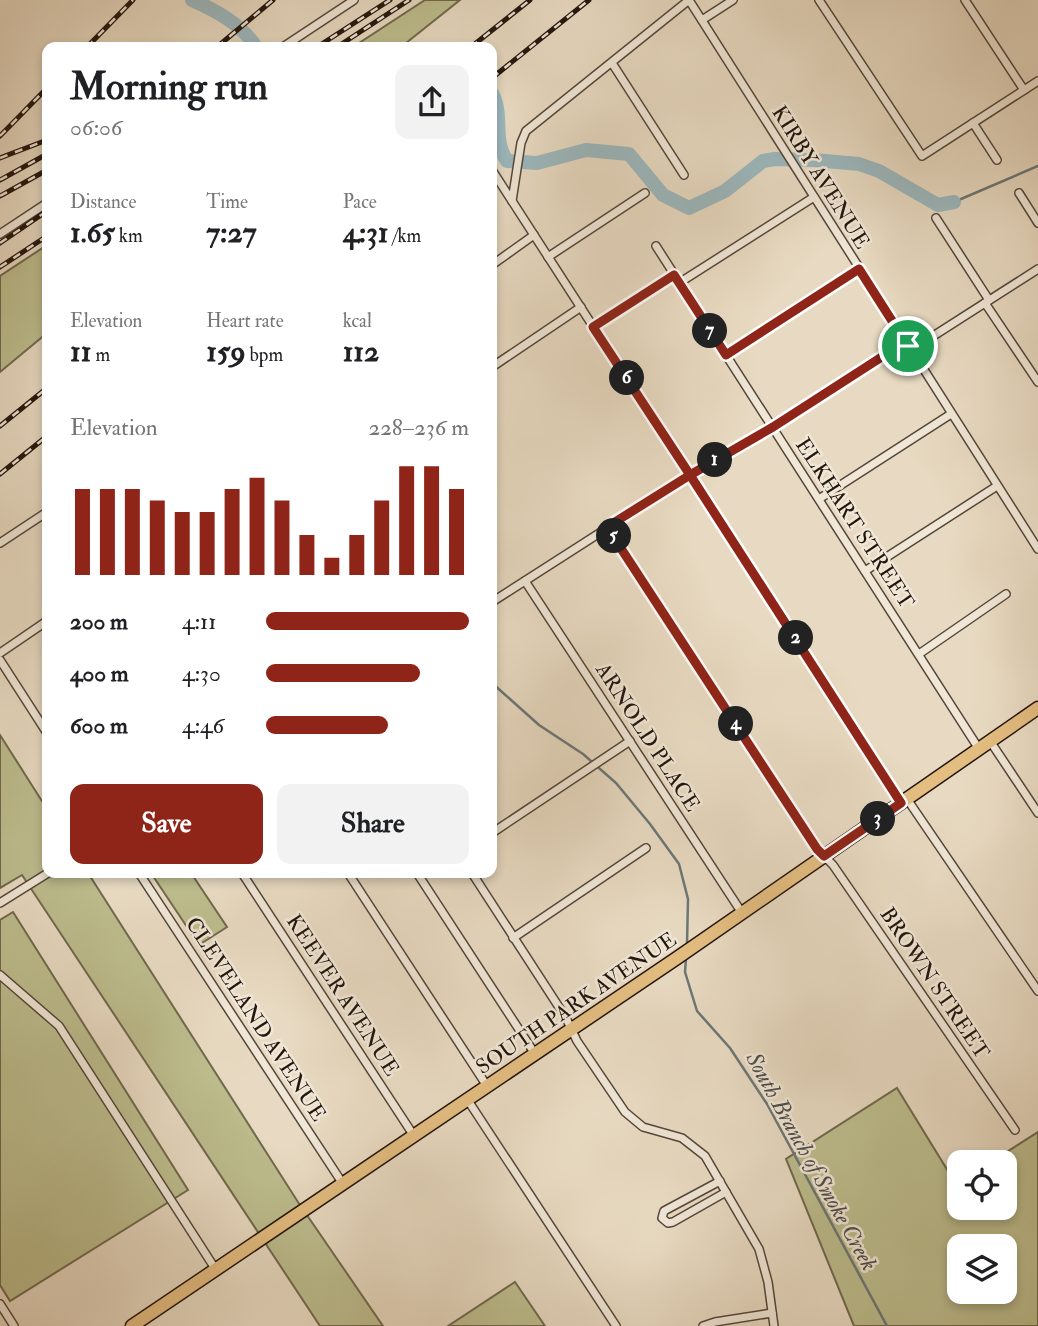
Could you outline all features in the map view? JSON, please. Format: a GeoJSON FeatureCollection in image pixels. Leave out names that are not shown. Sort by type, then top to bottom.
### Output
{"type":"FeatureCollection","features":[{"type":"Feature","properties":{"kind":"main road","name":"SOUTH PARK AVENUE"},"geometry":{"type":"LineString","coordinates":[[132,1326],[743,913],[1038,708]]}},
{"type":"Feature","properties":{"kind":"street"},"geometry":{"type":"LineString","coordinates":[[291,42],[354,0]]}},
{"type":"Feature","properties":{"kind":"street"},"geometry":{"type":"LineString","coordinates":[[512,201],[526,131],[689,0]]}},
{"type":"Feature","properties":{"kind":"street","name":"KIRBY AVENUE"},"geometry":{"type":"LineString","coordinates":[[689,0],[1038,549]]}},
{"type":"Feature","properties":{"kind":"street"},"geometry":{"type":"LineString","coordinates":[[702,20],[733,0]]}},
{"type":"Feature","properties":{"kind":"street"},"geometry":{"type":"LineString","coordinates":[[819,0],[922,156],[1038,81]]}},
{"type":"Feature","properties":{"kind":"street"},"geometry":{"type":"LineString","coordinates":[[965,0],[1024,90]]}},
{"type":"Feature","properties":{"kind":"street"},"geometry":{"type":"LineString","coordinates":[[612,63],[684,176]]}},
{"type":"Feature","properties":{"kind":"street"},"geometry":{"type":"LineString","coordinates":[[974,123],[998,160]]}},
{"type":"Feature","properties":{"kind":"street"},"geometry":{"type":"LineString","coordinates":[[497,178],[904,801],[1038,991]]}},
{"type":"Feature","properties":{"kind":"street"},"geometry":{"type":"LineString","coordinates":[[548,257],[645,193]]}},
{"type":"Feature","properties":{"kind":"street"},"geometry":{"type":"LineString","coordinates":[[1018,193],[1038,223]]}},
{"type":"Feature","properties":{"kind":"street"},"geometry":{"type":"LineString","coordinates":[[680,283],[814,197]]}},
{"type":"Feature","properties":{"kind":"street"},"geometry":{"type":"LineString","coordinates":[[0,234],[42,205]]}},
{"type":"Feature","properties":{"kind":"street"},"geometry":{"type":"LineString","coordinates":[[936,218],[1038,382]]}},
{"type":"Feature","properties":{"kind":"street"},"geometry":{"type":"LineString","coordinates":[[497,261],[534,235]]}},
{"type":"Feature","properties":{"kind":"street","name":"ELKHART STREET"},"geometry":{"type":"LineString","coordinates":[[656,246],[919,654],[984,745],[1038,813]]}},
{"type":"Feature","properties":{"kind":"street"},"geometry":{"type":"LineString","coordinates":[[726,355],[859,269]]}},
{"type":"Feature","properties":{"kind":"street"},"geometry":{"type":"LineString","coordinates":[[497,599],[607,527],[773,427],[891,351],[927,340],[1038,269]]}},
{"type":"Feature","properties":{"kind":"street"},"geometry":{"type":"LineString","coordinates":[[593,327],[674,275]]}},
{"type":"Feature","properties":{"kind":"street"},"geometry":{"type":"LineString","coordinates":[[497,364],[581,307]]}},
{"type":"Feature","properties":{"kind":"street"},"geometry":{"type":"LineString","coordinates":[[819,499],[951,414]]}},
{"type":"Feature","properties":{"kind":"street"},"geometry":{"type":"LineString","coordinates":[[865,571],[997,486]]}},
{"type":"Feature","properties":{"kind":"street"},"geometry":{"type":"LineString","coordinates":[[0,543],[42,515]]}},
{"type":"Feature","properties":{"kind":"street","name":"BROWN STREET"},"geometry":{"type":"LineString","coordinates":[[607,527],[817,849],[833,866],[1015,1130]]}},
{"type":"Feature","properties":{"kind":"street","name":"ARNOLD PLACE"},"geometry":{"type":"LineString","coordinates":[[525,581],[743,913]]}},
{"type":"Feature","properties":{"kind":"street"},"geometry":{"type":"LineString","coordinates":[[919,654],[1006,594]]}},
{"type":"Feature","properties":{"kind":"street"},"geometry":{"type":"LineString","coordinates":[[0,653],[42,624]]}},
{"type":"Feature","properties":{"kind":"street"},"geometry":{"type":"LineString","coordinates":[[0,660],[42,725]]}},
{"type":"Feature","properties":{"kind":"street"},"geometry":{"type":"LineString","coordinates":[[497,831],[630,741]]}},
{"type":"Feature","properties":{"kind":"street"},"geometry":{"type":"LineString","coordinates":[[513,938],[646,848]]}},
{"type":"Feature","properties":{"kind":"street"},"geometry":{"type":"LineString","coordinates":[[0,903],[42,877]]}},
{"type":"Feature","properties":{"kind":"street","name":"CLEVELAND AVENUE"},"geometry":{"type":"LineString","coordinates":[[142,878],[343,1184]]}},
{"type":"Feature","properties":{"kind":"street","name":"KEEVER AVENUE"},"geometry":{"type":"LineString","coordinates":[[245,878],[414,1136]]}},
{"type":"Feature","properties":{"kind":"street"},"geometry":{"type":"LineString","coordinates":[[351,878],[487,1086]]}},
{"type":"Feature","properties":{"kind":"street"},"geometry":{"type":"LineString","coordinates":[[420,878],[534,1054]]}},
{"type":"Feature","properties":{"kind":"street"},"geometry":{"type":"LineString","coordinates":[[475,878],[625,1112],[643,1126],[692,1143],[705,1156],[759,1249],[768,1282],[774,1326]]}},
{"type":"Feature","properties":{"kind":"street"},"geometry":{"type":"LineString","coordinates":[[0,975],[59,1026],[216,1270]]}},
{"type":"Feature","properties":{"kind":"street"},"geometry":{"type":"LineString","coordinates":[[467,1099],[616,1326]]}},
{"type":"Feature","properties":{"kind":"street"},"geometry":{"type":"LineString","coordinates":[[720,1181],[664,1211],[662,1218],[668,1223],[673,1222],[726,1192]]}},
{"type":"Feature","properties":{"kind":"street"},"geometry":{"type":"LineString","coordinates":[[0,1304],[14,1326]]}},
{"type":"Feature","properties":{"kind":"street"},"geometry":{"type":"LineString","coordinates":[[703,1326],[772,1313]]}},
{"type":"Feature","properties":{"kind":"green space"},"geometry":{"type":"Polygon","coordinates":[[[425,0],[460,0],[407,42],[361,42],[425,0]]]}},
{"type":"Feature","properties":{"kind":"green space"},"geometry":{"type":"Polygon","coordinates":[[[42,248],[42,337],[0,372],[0,276],[42,248]]]}},
{"type":"Feature","properties":{"kind":"green space"},"geometry":{"type":"Polygon","coordinates":[[[0,735],[42,801],[42,878],[91,878],[298,1202],[383,1326],[320,1326],[22,875],[0,888],[0,735]]]}},
{"type":"Feature","properties":{"kind":"green space"},"geometry":{"type":"Polygon","coordinates":[[[154,878],[194,878],[227,927],[199,945],[154,878]]]}},
{"type":"Feature","properties":{"kind":"green space"},"geometry":{"type":"Polygon","coordinates":[[[13,912],[188,1190],[10,1301],[0,1285],[0,920],[13,912]]]}},
{"type":"Feature","properties":{"kind":"green space"},"geometry":{"type":"Polygon","coordinates":[[[897,1088],[947,1169],[947,1220],[1017,1220],[1017,1150],[1010,1150],[1038,1132],[1038,1326],[854,1326],[786,1159],[897,1088]]]}},
{"type":"Feature","properties":{"kind":"green space"},"geometry":{"type":"Polygon","coordinates":[[[515,1282],[545,1326],[448,1326],[515,1282]]]}},
{"type":"Feature","properties":{"kind":"waterway"},"geometry":{"type":"LineString","coordinates":[[192,0],[228,19],[252,42]]}},
{"type":"Feature","properties":{"kind":"waterway"},"geometry":{"type":"LineString","coordinates":[[497,110],[500,144],[507,161],[537,163],[586,150],[629,154],[663,195],[689,208],[725,191],[763,161],[775,159],[859,164],[879,171],[938,205],[954,202]]}},
{"type":"Feature","properties":{"kind":"waterway"},"geometry":{"type":"LineString","coordinates":[[954,202],[1038,166]]}},
{"type":"Feature","properties":{"kind":"waterway","name":"South Branch of Smoke Creek"},"geometry":{"type":"LineString","coordinates":[[497,687],[539,725],[583,754],[616,783],[650,824],[679,864],[688,899],[687,944]]}},
{"type":"Feature","properties":{"kind":"waterway","name":"South Branch of Smoke Creek"},"geometry":{"type":"LineString","coordinates":[[686,958],[685,972],[697,1011],[730,1048],[767,1104],[887,1326]]}},
{"type":"Feature","properties":{"kind":"railway"},"geometry":{"type":"LineString","coordinates":[[92,42],[133,0]]}},
{"type":"Feature","properties":{"kind":"railway"},"geometry":{"type":"LineString","coordinates":[[223,42],[273,0]]}},
{"type":"Feature","properties":{"kind":"railway"},"geometry":{"type":"LineString","coordinates":[[325,42],[390,0]]}},
{"type":"Feature","properties":{"kind":"railway"},"geometry":{"type":"LineString","coordinates":[[345,42],[409,0]]}},
{"type":"Feature","properties":{"kind":"railway"},"geometry":{"type":"LineString","coordinates":[[477,42],[530,0]]}},
{"type":"Feature","properties":{"kind":"railway"},"geometry":{"type":"LineString","coordinates":[[497,74],[589,0]]}},
{"type":"Feature","properties":{"kind":"railway"},"geometry":{"type":"LineString","coordinates":[[0,136],[42,93]]}},
{"type":"Feature","properties":{"kind":"railway"},"geometry":{"type":"LineString","coordinates":[[0,158],[42,142]]}},
{"type":"Feature","properties":{"kind":"railway"},"geometry":{"type":"LineString","coordinates":[[0,180],[42,157]]}},
{"type":"Feature","properties":{"kind":"railway"},"geometry":{"type":"LineString","coordinates":[[0,196],[42,173]]}},
{"type":"Feature","properties":{"kind":"railway"},"geometry":{"type":"LineString","coordinates":[[0,243],[42,214]]}},
{"type":"Feature","properties":{"kind":"railway"},"geometry":{"type":"LineString","coordinates":[[0,267],[42,239]]}},
{"type":"Feature","properties":{"kind":"railway"},"geometry":{"type":"LineString","coordinates":[[0,426],[42,392]]}},
{"type":"Feature","properties":{"kind":"railway"},"geometry":{"type":"LineString","coordinates":[[0,474],[42,440]]}},
{"type":"Feature","properties":{"kind":"route"},"geometry":{"type":"LineString","coordinates":[[908,346],[859,269],[726,355],[674,275],[593,327],[690,475],[607,527],[824,856],[901,803],[690,475],[773,427],[891,351],[908,346]]}}]}
